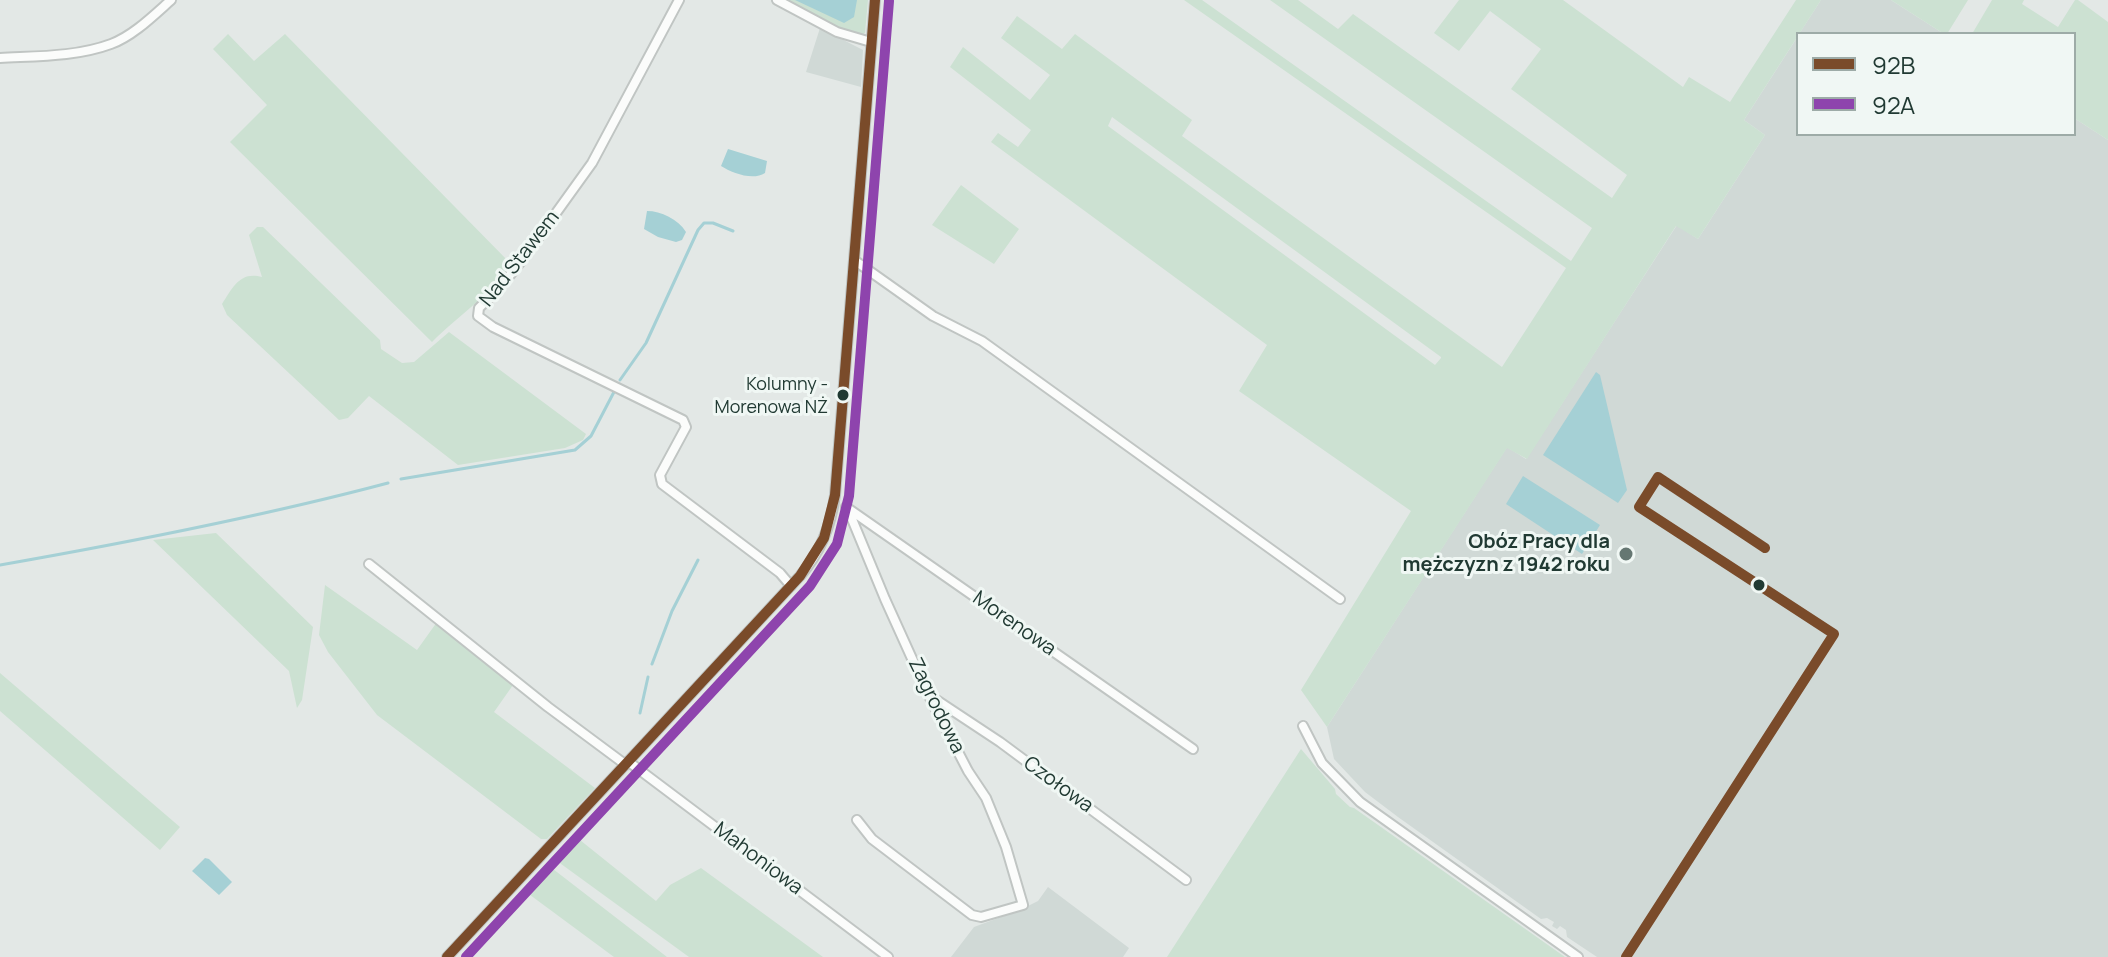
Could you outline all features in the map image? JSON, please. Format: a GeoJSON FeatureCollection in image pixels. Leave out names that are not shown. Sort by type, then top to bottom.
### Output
{"type":"FeatureCollection","features":[{"type":"Feature","properties":{"kind":"street"},"geometry":{"type":"LineString","coordinates":[[0,58],[56,55],[112,43],[171,0]]}},
{"type":"Feature","properties":{"kind":"street","name":"Nad Stawem"},"geometry":{"type":"LineString","coordinates":[[679,0],[592,163],[514,271],[479,308],[478,316],[493,327],[523,339],[685,422],[682,437],[660,475],[662,484],[780,573],[791,586]]}},
{"type":"Feature","properties":{"kind":"street"},"geometry":{"type":"LineString","coordinates":[[777,0],[837,32],[871,42]]}},
{"type":"Feature","properties":{"kind":"street"},"geometry":{"type":"LineString","coordinates":[[447,957],[791,586],[820,548],[834,503],[875,0]]}},
{"type":"Feature","properties":{"kind":"street"},"geometry":{"type":"LineString","coordinates":[[854,260],[933,316],[982,341],[1340,599]]}},
{"type":"Feature","properties":{"kind":"street","name":"Morenowa"},"geometry":{"type":"LineString","coordinates":[[834,503],[847,507],[1193,749]]}},
{"type":"Feature","properties":{"kind":"street","name":"Zagrodowa"},"geometry":{"type":"LineString","coordinates":[[847,507],[928,694],[968,771],[986,798],[1006,847],[1023,905],[981,917],[972,915],[872,839],[857,820]]}},
{"type":"Feature","properties":{"kind":"street","name":"Mahoniowa"},"geometry":{"type":"LineString","coordinates":[[369,564],[548,707],[888,957]]}},
{"type":"Feature","properties":{"kind":"street","name":"Czołowa"},"geometry":{"type":"LineString","coordinates":[[928,694],[1000,742],[1186,880]]}},
{"type":"Feature","properties":{"kind":"street"},"geometry":{"type":"LineString","coordinates":[[1303,726],[1322,763],[1373,813],[1578,957]]}},
{"type":"Feature","properties":{"kind":"shaded area"},"geometry":{"type":"Polygon","coordinates":[[[1821,0],[1891,0],[1941,32],[1800,32],[1821,0]]]}},
{"type":"Feature","properties":{"kind":"shaded area"},"geometry":{"type":"Polygon","coordinates":[[[820,28],[863,50],[861,87],[806,72],[820,28]]]}},
{"type":"Feature","properties":{"kind":"shaded area"},"geometry":{"type":"Polygon","coordinates":[[[1796,39],[1796,136],[2076,136],[2076,119],[2108,140],[2108,957],[1597,957],[1567,937],[1566,930],[1552,926],[1554,922],[1547,918],[1541,919],[1398,817],[1365,792],[1334,759],[1327,727],[1507,447],[1526,459],[1677,225],[1698,239],[1765,135],[1744,120],[1796,39]]]}},
{"type":"Feature","properties":{"kind":"shaded area"},"geometry":{"type":"Polygon","coordinates":[[[1048,887],[1129,948],[1123,957],[951,957],[974,927],[1038,901],[1048,887]]]}},
{"type":"Feature","properties":{"kind":"green space"},"geometry":{"type":"Polygon","coordinates":[[[784,0],[868,0],[865,33],[853,36],[784,0]]]}},
{"type":"Feature","properties":{"kind":"green space"},"geometry":{"type":"Polygon","coordinates":[[[1184,0],[1202,0],[1571,261],[1592,228],[1270,0],[1298,0],[1338,29],[1353,14],[1612,198],[1627,175],[1511,89],[1541,49],[1490,11],[1459,51],[1434,33],[1459,0],[1563,0],[1683,87],[1689,77],[1730,102],[1796,0],[1821,0],[1800,32],[1796,32],[1796,39],[1744,120],[1765,135],[1698,239],[1676,226],[1527,459],[1507,448],[1327,727],[1301,690],[1411,511],[1239,391],[1267,345],[991,142],[998,133],[1018,147],[1031,130],[950,67],[963,47],[1030,100],[1050,75],[1001,38],[1017,16],[1062,49],[1075,34],[1192,120],[1182,136],[1502,367],[1566,268],[1184,0]],[[1112,117],[1108,126],[1435,365],[1441,357],[1112,117]]]}},
{"type":"Feature","properties":{"kind":"green space"},"geometry":{"type":"Polygon","coordinates":[[[1891,0],[1968,0],[1948,32],[1941,32],[1891,0]]]}},
{"type":"Feature","properties":{"kind":"green space"},"geometry":{"type":"Polygon","coordinates":[[[1992,0],[2024,0],[2022,4],[2058,27],[2075,0],[2078,0],[2108,22],[2108,140],[2076,119],[2076,32],[1973,32],[1992,0]]]}},
{"type":"Feature","properties":{"kind":"green space"},"geometry":{"type":"Polygon","coordinates":[[[228,34],[254,61],[285,34],[512,265],[484,296],[432,342],[230,142],[267,105],[213,49],[228,34]]]}},
{"type":"Feature","properties":{"kind":"green space"},"geometry":{"type":"Polygon","coordinates":[[[961,185],[1019,229],[994,264],[932,225],[961,185]]]}},
{"type":"Feature","properties":{"kind":"green space"},"geometry":{"type":"Polygon","coordinates":[[[257,227],[263,227],[380,340],[381,349],[402,363],[414,362],[449,332],[586,434],[583,440],[565,448],[458,465],[369,396],[348,418],[339,420],[227,315],[222,304],[243,278],[262,277],[249,235],[257,227]]]}},
{"type":"Feature","properties":{"kind":"green space"},"geometry":{"type":"Polygon","coordinates":[[[216,533],[313,627],[302,700],[297,708],[289,671],[153,540],[216,533]]]}},
{"type":"Feature","properties":{"kind":"green space"},"geometry":{"type":"Polygon","coordinates":[[[325,585],[417,650],[437,622],[513,685],[494,712],[595,788],[547,839],[541,839],[377,715],[328,652],[319,635],[325,585]]]}},
{"type":"Feature","properties":{"kind":"green space"},"geometry":{"type":"Polygon","coordinates":[[[0,673],[180,827],[160,850],[0,711],[0,673]]]}},
{"type":"Feature","properties":{"kind":"green space"},"geometry":{"type":"Polygon","coordinates":[[[1301,749],[1350,807],[1565,957],[1167,957],[1301,749]]]}},
{"type":"Feature","properties":{"kind":"green space"},"geometry":{"type":"Polygon","coordinates":[[[575,836],[656,901],[670,885],[701,868],[823,957],[689,957],[557,861],[564,847],[575,836]]]}},
{"type":"Feature","properties":{"kind":"green space"},"geometry":{"type":"Polygon","coordinates":[[[542,868],[553,869],[667,957],[614,957],[522,889],[542,868]]]}},
{"type":"Feature","properties":{"kind":"water"},"geometry":{"type":"Polygon","coordinates":[[[795,0],[857,0],[854,17],[844,23],[795,0]]]}},
{"type":"Feature","properties":{"kind":"water"},"geometry":{"type":"Polygon","coordinates":[[[728,149],[767,161],[765,173],[749,176],[721,166],[728,149]]]}},
{"type":"Feature","properties":{"kind":"water"},"geometry":{"type":"Polygon","coordinates":[[[647,211],[663,214],[678,223],[686,232],[682,240],[676,242],[658,237],[644,229],[647,211]]]}},
{"type":"Feature","properties":{"kind":"water"},"geometry":{"type":"Polygon","coordinates":[[[1596,372],[1600,375],[1627,490],[1618,503],[1543,455],[1596,372]]]}},
{"type":"Feature","properties":{"kind":"water"},"geometry":{"type":"Polygon","coordinates":[[[1523,476],[1600,525],[1582,554],[1506,504],[1523,476]]]}},
{"type":"Feature","properties":{"kind":"water"},"geometry":{"type":"Polygon","coordinates":[[[205,858],[232,882],[219,895],[192,871],[205,858]]]}},
{"type":"Feature","properties":{"kind":"waterway"},"geometry":{"type":"LineString","coordinates":[[620,380],[646,343],[698,230],[704,223],[713,223],[733,231]]}},
{"type":"Feature","properties":{"kind":"waterway"},"geometry":{"type":"LineString","coordinates":[[401,479],[575,450],[591,436],[615,390]]}},
{"type":"Feature","properties":{"kind":"waterway"},"geometry":{"type":"LineString","coordinates":[[0,565],[195,528],[388,483]]}},
{"type":"Feature","properties":{"kind":"waterway"},"geometry":{"type":"LineString","coordinates":[[652,664],[672,611],[698,560]]}},
{"type":"Feature","properties":{"kind":"waterway"},"geometry":{"type":"LineString","coordinates":[[640,713],[648,677]]}},
{"type":"Feature","properties":{"kind":"transit line","name":"92B"},"geometry":{"type":"LineString","coordinates":[[447,957],[800,576],[824,538],[835,495],[875,0]]}},
{"type":"Feature","properties":{"kind":"transit line","name":"92A"},"geometry":{"type":"LineString","coordinates":[[466,957],[810,586],[837,544],[849,496],[889,1]]}},
{"type":"Feature","properties":{"kind":"transit line","name":"92B"},"geometry":{"type":"LineString","coordinates":[[1658,477],[1765,548]]}},
{"type":"Feature","properties":{"kind":"transit line","name":"92B"},"geometry":{"type":"LineString","coordinates":[[1626,957],[1834,634],[1639,507],[1658,477]]}},
{"type":"Feature","properties":{"kind":"place","name":"Kolumny - Morenowa NŻ"},"geometry":{"type":"Point","coordinates":[843,395]}},
{"type":"Feature","properties":{"kind":"place","name":"Obóz Pracy dla mężczyzn z 1942 roku"},"geometry":{"type":"Point","coordinates":[1626,554]}}]}
